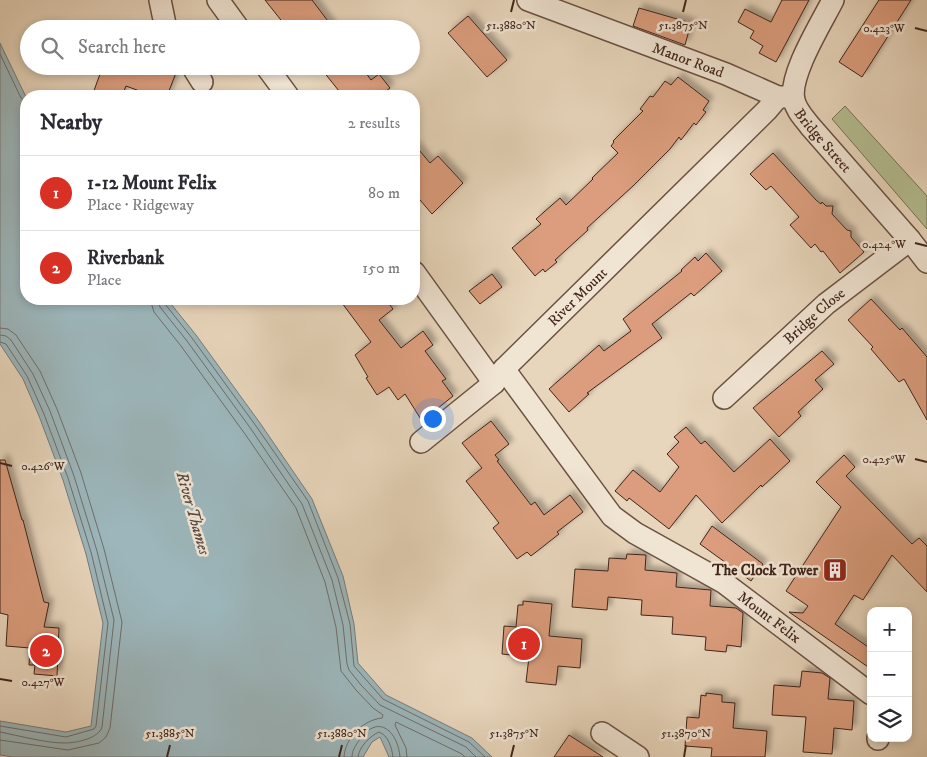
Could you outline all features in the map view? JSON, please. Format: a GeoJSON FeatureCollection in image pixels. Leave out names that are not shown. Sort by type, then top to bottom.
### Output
{"type":"FeatureCollection","features":[{"type":"Feature","properties":{"kind":"street"},"geometry":{"type":"LineString","coordinates":[[160,0],[164,20]]}},
{"type":"Feature","properties":{"kind":"street"},"geometry":{"type":"LineString","coordinates":[[218,0],[232,20]]}},
{"type":"Feature","properties":{"kind":"street","name":"Manor Road"},"geometry":{"type":"LineString","coordinates":[[528,0],[786,97]]}},
{"type":"Feature","properties":{"kind":"street","name":"Bridge Street"},"geometry":{"type":"LineString","coordinates":[[833,0],[786,97],[927,262]]}},
{"type":"Feature","properties":{"kind":"street"},"geometry":{"type":"LineString","coordinates":[[273,75],[284,90]]}},
{"type":"Feature","properties":{"kind":"street","name":"River Mount"},"geometry":{"type":"LineString","coordinates":[[421,442],[499,376],[767,110],[786,97]]}},
{"type":"Feature","properties":{"kind":"street","name":"Bridge Close"},"geometry":{"type":"LineString","coordinates":[[724,398],[826,304],[910,240]]}},
{"type":"Feature","properties":{"kind":"street"},"geometry":{"type":"LineString","coordinates":[[420,279],[499,376]]}},
{"type":"Feature","properties":{"kind":"street","name":"Mount Felix"},"geometry":{"type":"LineString","coordinates":[[499,376],[612,516],[635,533],[723,582],[867,691]]}},
{"type":"Feature","properties":{"kind":"street"},"geometry":{"type":"LineString","coordinates":[[602,733],[638,757]]}},
{"type":"Feature","properties":{"kind":"green space"},"geometry":{"type":"Polygon","coordinates":[[[845,106],[927,196],[927,229],[832,119],[845,106]]]}},
{"type":"Feature","properties":{"kind":"water","name":"River Thames"},"geometry":{"type":"Polygon","coordinates":[[[0,43],[23,90],[20,90],[20,305],[172,305],[260,423],[312,499],[343,576],[354,624],[358,663],[386,695],[472,738],[492,757],[389,757],[380,737],[372,742],[363,757],[13,757],[0,755],[0,721],[66,732],[91,726],[103,623],[86,554],[63,480],[23,379],[0,344],[0,43]]]}},
{"type":"Feature","properties":{"kind":"building"},"geometry":{"type":"Polygon","coordinates":[[[265,0],[312,0],[327,20],[281,20],[265,0]]]}},
{"type":"Feature","properties":{"kind":"building"},"geometry":{"type":"Polygon","coordinates":[[[782,0],[809,0],[776,62],[759,53],[763,46],[750,38],[754,31],[738,22],[745,9],[771,22],[782,0]]]}},
{"type":"Feature","properties":{"kind":"building"},"geometry":{"type":"Polygon","coordinates":[[[879,0],[911,0],[862,77],[839,62],[879,0]]]}},
{"type":"Feature","properties":{"kind":"building"},"geometry":{"type":"Polygon","coordinates":[[[639,8],[691,23],[685,45],[633,26],[639,8]]]}},
{"type":"Feature","properties":{"kind":"building"},"geometry":{"type":"Polygon","coordinates":[[[468,16],[507,60],[487,77],[448,33],[468,16]]]}},
{"type":"Feature","properties":{"kind":"building"},"geometry":{"type":"Polygon","coordinates":[[[100,75],[175,75],[169,90],[137,90],[126,86],[124,90],[94,90],[100,75]]]}},
{"type":"Feature","properties":{"kind":"building"},"geometry":{"type":"Polygon","coordinates":[[[326,75],[367,75],[371,80],[380,75],[390,88],[387,90],[338,90],[326,75]]]}},
{"type":"Feature","properties":{"kind":"building"},"geometry":{"type":"Polygon","coordinates":[[[678,77],[709,101],[703,110],[706,112],[696,125],[694,123],[681,140],[679,137],[670,149],[633,186],[555,260],[557,262],[545,272],[543,269],[535,276],[512,248],[541,224],[536,219],[560,198],[566,205],[593,179],[618,153],[611,146],[613,141],[643,111],[640,109],[650,96],[653,97],[665,81],[671,85],[678,77]]]}},
{"type":"Feature","properties":{"kind":"building"},"geometry":{"type":"Polygon","coordinates":[[[420,151],[430,163],[438,156],[463,183],[432,214],[420,200],[420,151]]]}},
{"type":"Feature","properties":{"kind":"building"},"geometry":{"type":"Polygon","coordinates":[[[773,153],[816,200],[826,206],[833,206],[832,214],[847,230],[851,231],[851,237],[864,252],[840,273],[823,251],[821,252],[815,244],[811,248],[790,225],[799,217],[771,186],[766,190],[750,174],[773,153]]]}},
{"type":"Feature","properties":{"kind":"building"},"geometry":{"type":"Polygon","coordinates":[[[706,253],[722,271],[694,296],[691,293],[652,324],[662,338],[587,393],[589,394],[569,412],[549,389],[599,345],[604,351],[631,331],[623,319],[682,271],[695,257],[698,261],[706,253]]]}},
{"type":"Feature","properties":{"kind":"building"},"geometry":{"type":"Polygon","coordinates":[[[492,274],[502,287],[480,304],[469,291],[492,274]]]}},
{"type":"Feature","properties":{"kind":"building"},"geometry":{"type":"Polygon","coordinates":[[[871,299],[900,330],[902,328],[927,357],[927,420],[904,379],[899,382],[871,349],[873,347],[848,320],[871,299]]]}},
{"type":"Feature","properties":{"kind":"building"},"geometry":{"type":"Polygon","coordinates":[[[343,305],[390,305],[393,309],[379,320],[401,348],[423,331],[433,345],[425,351],[446,379],[442,381],[453,396],[422,421],[405,394],[398,400],[389,387],[377,395],[355,355],[371,342],[343,305]]]}},
{"type":"Feature","properties":{"kind":"building"},"geometry":{"type":"Polygon","coordinates":[[[822,351],[834,364],[815,380],[823,389],[798,412],[801,416],[779,437],[753,408],[822,351]]]}},
{"type":"Feature","properties":{"kind":"building"},"geometry":{"type":"Polygon","coordinates":[[[491,421],[509,444],[495,455],[499,460],[497,461],[531,505],[535,502],[544,515],[570,495],[583,512],[557,532],[559,534],[531,556],[527,552],[517,559],[493,528],[499,523],[466,481],[482,468],[462,443],[491,421]]]}},
{"type":"Feature","properties":{"kind":"building"},"geometry":{"type":"Polygon","coordinates":[[[686,427],[701,444],[705,441],[734,472],[770,439],[790,461],[762,487],[761,485],[722,523],[696,495],[669,529],[629,498],[627,501],[615,491],[633,470],[660,492],[679,467],[667,454],[679,442],[674,437],[686,427]]]}},
{"type":"Feature","properties":{"kind":"building"},"geometry":{"type":"Polygon","coordinates":[[[844,455],[855,467],[846,476],[912,544],[919,538],[927,546],[927,592],[892,555],[863,600],[854,595],[835,624],[867,646],[867,666],[789,612],[803,613],[808,606],[786,591],[841,507],[816,482],[844,455]]]}},
{"type":"Feature","properties":{"kind":"building"},"geometry":{"type":"Polygon","coordinates":[[[0,460],[5,460],[44,602],[49,603],[44,627],[59,628],[57,676],[34,674],[35,665],[29,665],[30,648],[6,646],[8,615],[0,613],[0,460]]]}},
{"type":"Feature","properties":{"kind":"building"},"geometry":{"type":"Polygon","coordinates":[[[712,526],[763,564],[751,581],[700,544],[712,526]]]}},
{"type":"Feature","properties":{"kind":"building"},"geometry":{"type":"Polygon","coordinates":[[[627,554],[646,555],[645,570],[677,573],[676,587],[711,590],[710,606],[736,608],[743,613],[741,647],[727,645],[726,652],[705,650],[706,637],[672,634],[673,617],[641,615],[642,600],[608,597],[607,610],[572,607],[575,569],[608,571],[609,558],[626,559],[627,554]]]}},
{"type":"Feature","properties":{"kind":"building"},"geometry":{"type":"Polygon","coordinates":[[[523,601],[552,604],[549,636],[582,639],[580,668],[558,666],[556,685],[526,682],[529,657],[502,654],[504,626],[516,627],[518,605],[523,605],[523,601]]]}},
{"type":"Feature","properties":{"kind":"building"},"geometry":{"type":"Polygon","coordinates":[[[802,671],[822,673],[830,678],[828,699],[854,701],[852,730],[834,728],[832,754],[803,752],[806,717],[772,715],[774,685],[800,687],[802,671]]]}},
{"type":"Feature","properties":{"kind":"building"},"geometry":{"type":"Polygon","coordinates":[[[706,693],[722,695],[722,702],[735,703],[733,728],[767,731],[765,757],[711,757],[712,748],[685,746],[687,717],[699,718],[701,695],[706,696],[706,693]]]}},
{"type":"Feature","properties":{"kind":"building"},"geometry":{"type":"Polygon","coordinates":[[[569,735],[603,757],[554,757],[569,735]]]}},
{"type":"Feature","properties":{"kind":"place","name":"The Clock Tower"},"geometry":{"type":"Point","coordinates":[835,570]}},
{"type":"Feature","properties":{"kind":"place","name":"1-12 Mount Felix"},"geometry":{"type":"Point","coordinates":[524,644]}},
{"type":"Feature","properties":{"kind":"place","name":"Riverbank"},"geometry":{"type":"Point","coordinates":[46,651]}}]}
